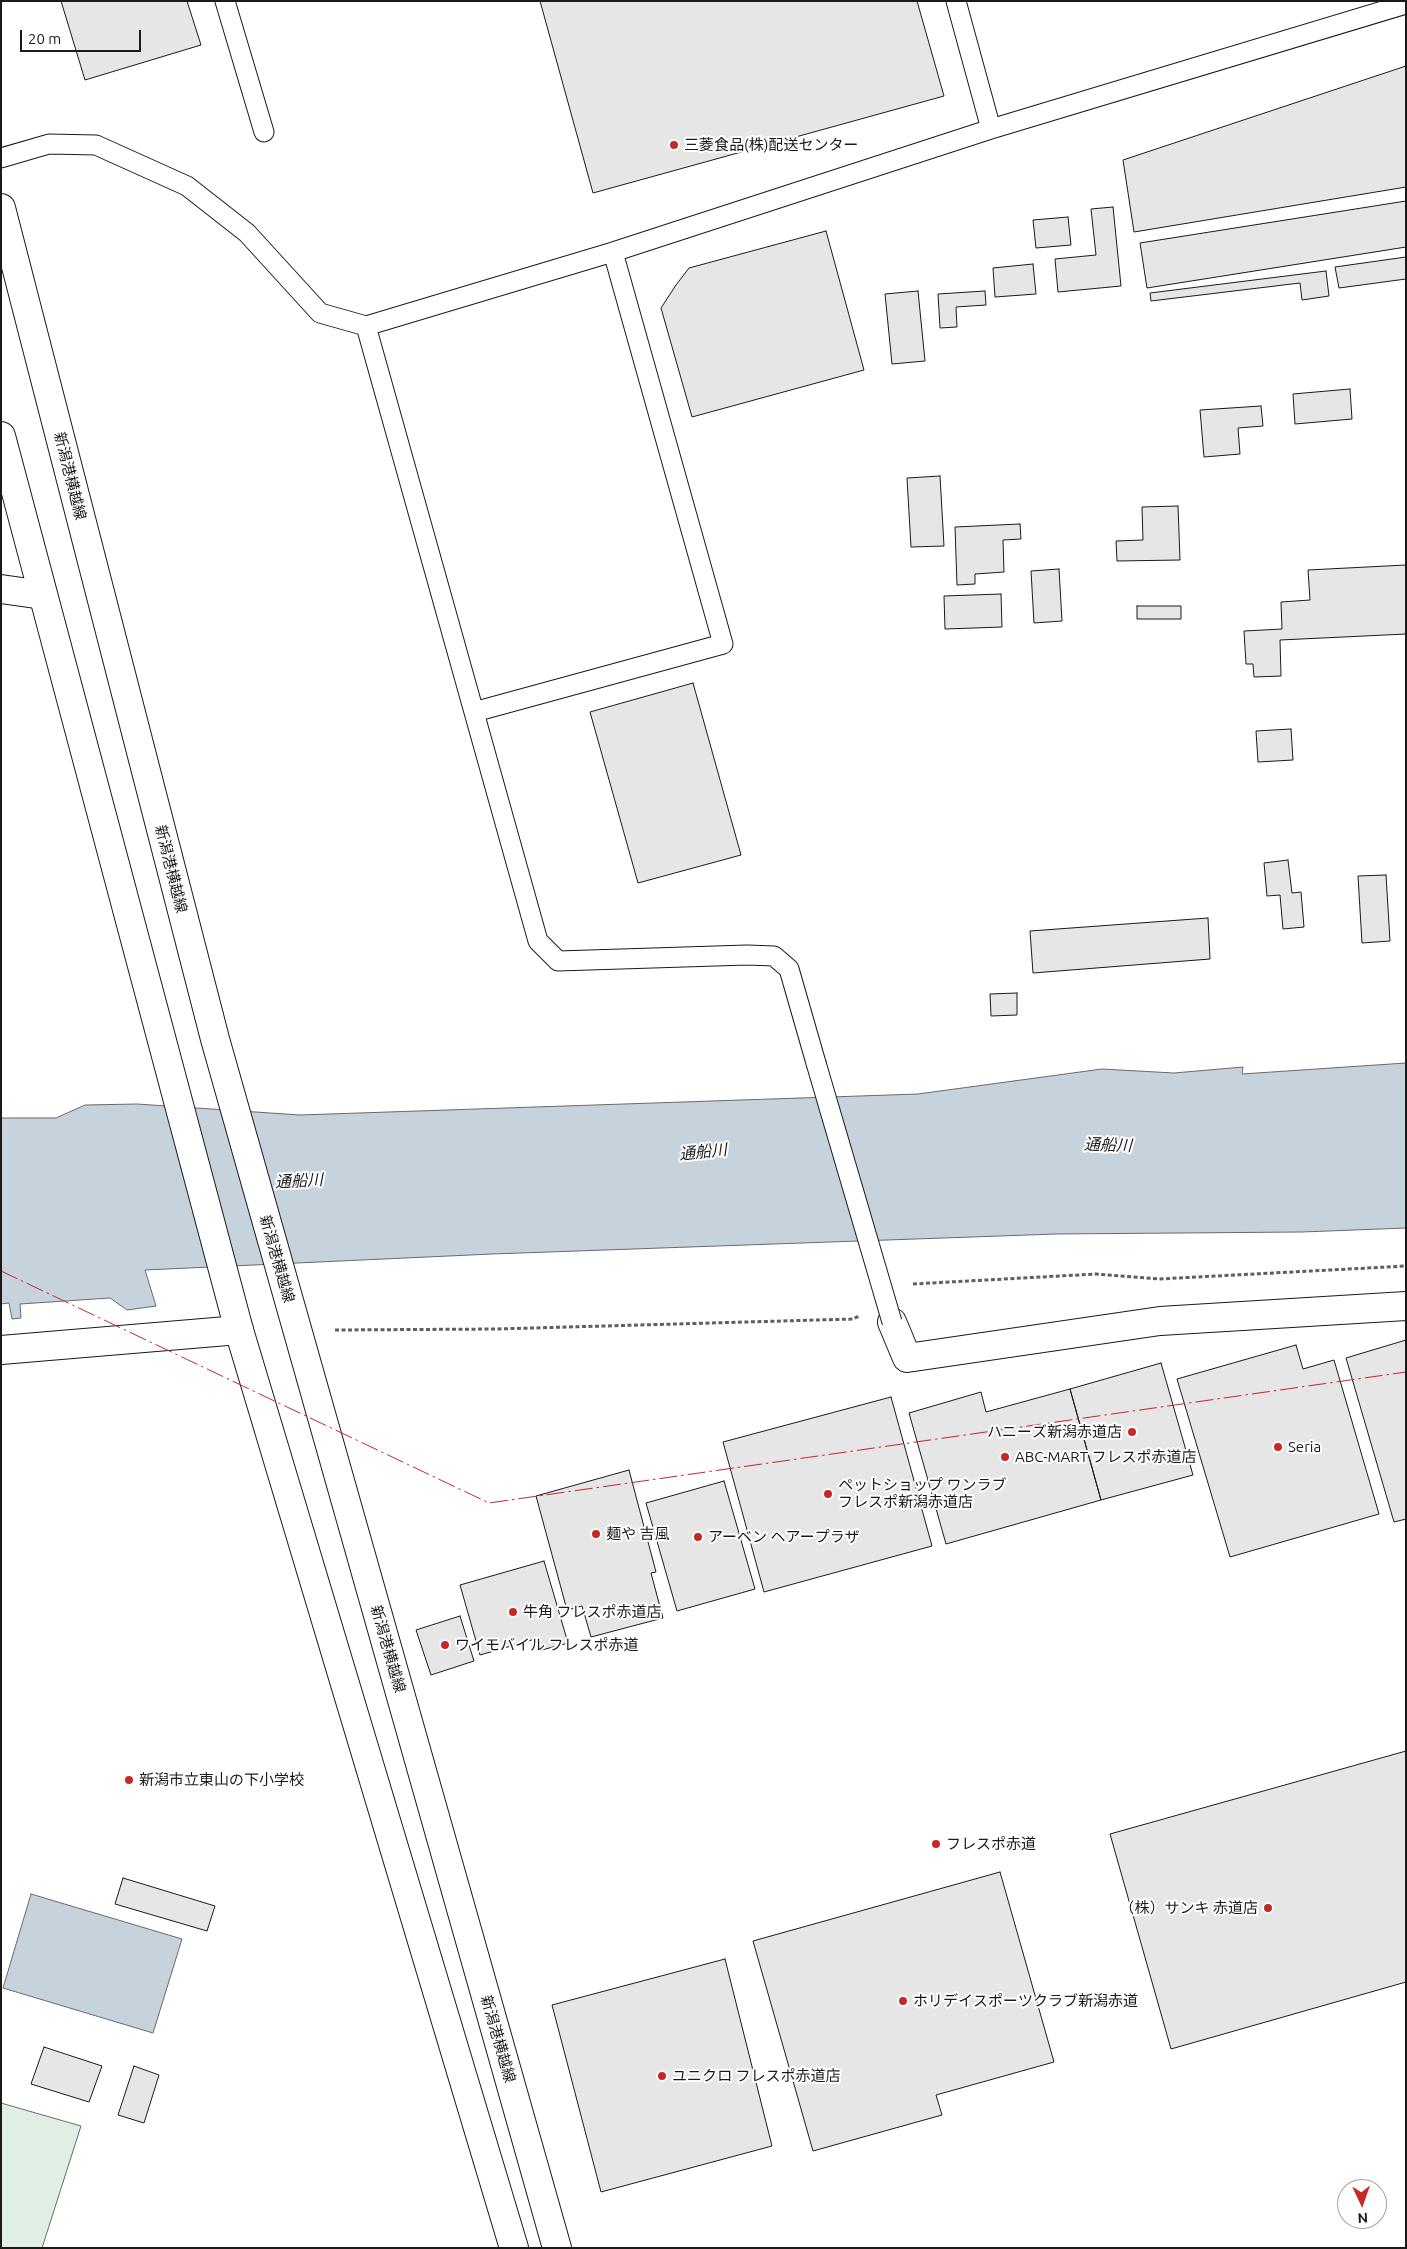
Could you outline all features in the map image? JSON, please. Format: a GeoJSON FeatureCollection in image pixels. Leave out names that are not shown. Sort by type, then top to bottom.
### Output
{"type":"FeatureCollection","features":[{"type":"Feature","properties":{"kind":"main road","name":"新潟港横越線"},"geometry":{"type":"LineString","coordinates":[[1,208],[215,1039],[557,2248]]}},
{"type":"Feature","properties":{"kind":"main road"},"geometry":{"type":"LineString","coordinates":[[1,436],[236,1318],[514,2248]]}},
{"type":"Feature","properties":{"kind":"main road"},"geometry":{"type":"LineString","coordinates":[[1,589],[43,595]]}},
{"type":"Feature","properties":{"kind":"main road"},"geometry":{"type":"LineString","coordinates":[[892,1322],[908,1358],[1160,1321],[1406,1306]]}},
{"type":"Feature","properties":{"kind":"main road"},"geometry":{"type":"LineString","coordinates":[[1,1350],[236,1318]]}},
{"type":"Feature","properties":{"kind":"lane"},"geometry":{"type":"LineString","coordinates":[[225,1],[264,132]]}},
{"type":"Feature","properties":{"kind":"lane"},"geometry":{"type":"LineString","coordinates":[[956,1],[991,130]]}},
{"type":"Feature","properties":{"kind":"lane"},"geometry":{"type":"LineString","coordinates":[[1,158],[50,144],[96,145],[187,186],[247,233],[320,313],[366,326],[614,252],[991,130],[1406,4]]}},
{"type":"Feature","properties":{"kind":"lane"},"geometry":{"type":"LineString","coordinates":[[474,712],[723,644],[614,252]]}},
{"type":"Feature","properties":{"kind":"lane"},"geometry":{"type":"LineString","coordinates":[[366,326],[538,941],[558,961],[747,955],[774,956],[789,969],[892,1322]]}},
{"type":"Feature","properties":{"kind":"green space"},"geometry":{"type":"Polygon","coordinates":[[[1,2103],[81,2126],[42,2248],[1,2248],[1,2103]]]}},
{"type":"Feature","properties":{"kind":"water","name":"通船川"},"geometry":{"type":"Polygon","coordinates":[[[1406,1063],[1406,1228],[1302,1232],[1056,1234],[492,1254],[145,1270],[156,1306],[127,1310],[110,1298],[20,1304],[21,1318],[12,1319],[9,1303],[1,1304],[1,1118],[56,1118],[85,1105],[137,1104],[300,1115],[918,1094],[1102,1069],[1174,1073],[1243,1067],[1242,1074],[1406,1063]]]}},
{"type":"Feature","properties":{"kind":"water"},"geometry":{"type":"Polygon","coordinates":[[[31,1894],[182,1939],[153,2033],[3,1988],[31,1894]]]}},
{"type":"Feature","properties":{"kind":"building"},"geometry":{"type":"Polygon","coordinates":[[[61,1],[187,1],[201,45],[85,80],[61,1]]]}},
{"type":"Feature","properties":{"kind":"building","name":"三菱食品(株)配送センター"},"geometry":{"type":"Polygon","coordinates":[[[540,1],[917,1],[944,96],[593,193],[540,1]]]}},
{"type":"Feature","properties":{"kind":"building"},"geometry":{"type":"Polygon","coordinates":[[[1406,66],[1406,187],[1134,232],[1123,160],[1406,66]]]}},
{"type":"Feature","properties":{"kind":"building"},"geometry":{"type":"Polygon","coordinates":[[[1406,201],[1406,247],[1147,288],[1140,243],[1406,201]]]}},
{"type":"Feature","properties":{"kind":"building"},"geometry":{"type":"Polygon","coordinates":[[[1113,207],[1121,286],[1058,292],[1055,259],[1096,255],[1091,209],[1113,207]]]}},
{"type":"Feature","properties":{"kind":"building"},"geometry":{"type":"Polygon","coordinates":[[[1068,217],[1071,245],[1036,248],[1033,220],[1068,217]]]}},
{"type":"Feature","properties":{"kind":"building"},"geometry":{"type":"Polygon","coordinates":[[[826,231],[864,370],[692,417],[661,308],[676,285],[689,268],[826,231]]]}},
{"type":"Feature","properties":{"kind":"building"},"geometry":{"type":"Polygon","coordinates":[[[1406,257],[1406,279],[1339,288],[1335,267],[1406,257]]]}},
{"type":"Feature","properties":{"kind":"building"},"geometry":{"type":"Polygon","coordinates":[[[1033,264],[1036,294],[995,297],[993,268],[1033,264]]]}},
{"type":"Feature","properties":{"kind":"building"},"geometry":{"type":"Polygon","coordinates":[[[1326,271],[1329,296],[1302,300],[1300,283],[1151,301],[1150,293],[1326,271]]]}},
{"type":"Feature","properties":{"kind":"building"},"geometry":{"type":"Polygon","coordinates":[[[918,291],[925,361],[892,364],[885,294],[918,291]]]}},
{"type":"Feature","properties":{"kind":"building"},"geometry":{"type":"Polygon","coordinates":[[[985,291],[986,305],[956,307],[957,327],[940,328],[938,294],[985,291]]]}},
{"type":"Feature","properties":{"kind":"building"},"geometry":{"type":"Polygon","coordinates":[[[1350,389],[1352,419],[1295,424],[1293,394],[1350,389]]]}},
{"type":"Feature","properties":{"kind":"building"},"geometry":{"type":"Polygon","coordinates":[[[1261,406],[1263,426],[1238,428],[1240,454],[1204,457],[1200,410],[1261,406]]]}},
{"type":"Feature","properties":{"kind":"building"},"geometry":{"type":"Polygon","coordinates":[[[940,476],[944,546],[911,547],[907,478],[940,476]]]}},
{"type":"Feature","properties":{"kind":"building"},"geometry":{"type":"Polygon","coordinates":[[[1178,506],[1180,560],[1117,561],[1116,541],[1143,540],[1142,507],[1178,506]]]}},
{"type":"Feature","properties":{"kind":"building"},"geometry":{"type":"Polygon","coordinates":[[[1020,524],[1021,539],[1003,540],[1004,572],[975,574],[975,584],[957,585],[955,527],[1020,524]]]}},
{"type":"Feature","properties":{"kind":"building"},"geometry":{"type":"Polygon","coordinates":[[[1406,565],[1406,634],[1280,640],[1281,676],[1254,677],[1253,664],[1246,664],[1244,631],[1282,629],[1281,602],[1310,600],[1308,570],[1406,565]]]}},
{"type":"Feature","properties":{"kind":"building"},"geometry":{"type":"Polygon","coordinates":[[[1059,569],[1062,621],[1034,623],[1031,571],[1059,569]]]}},
{"type":"Feature","properties":{"kind":"building"},"geometry":{"type":"Polygon","coordinates":[[[1001,594],[1002,627],[945,629],[944,596],[1001,594]]]}},
{"type":"Feature","properties":{"kind":"building"},"geometry":{"type":"Polygon","coordinates":[[[1137,606],[1181,606],[1181,619],[1137,619],[1137,606]]]}},
{"type":"Feature","properties":{"kind":"building"},"geometry":{"type":"Polygon","coordinates":[[[693,683],[741,855],[638,883],[590,712],[693,683]]]}},
{"type":"Feature","properties":{"kind":"building"},"geometry":{"type":"Polygon","coordinates":[[[1291,729],[1293,760],[1258,762],[1256,731],[1291,729]]]}},
{"type":"Feature","properties":{"kind":"building"},"geometry":{"type":"Polygon","coordinates":[[[1288,860],[1292,893],[1301,892],[1304,927],[1283,929],[1280,895],[1267,896],[1264,863],[1288,860]]]}},
{"type":"Feature","properties":{"kind":"building"},"geometry":{"type":"Polygon","coordinates":[[[1386,875],[1390,941],[1362,943],[1358,876],[1386,875]]]}},
{"type":"Feature","properties":{"kind":"building"},"geometry":{"type":"Polygon","coordinates":[[[1208,918],[1210,959],[1033,973],[1030,931],[1208,918]]]}},
{"type":"Feature","properties":{"kind":"building"},"geometry":{"type":"Polygon","coordinates":[[[1017,993],[1017,1015],[991,1016],[990,994],[1017,993]]]}},
{"type":"Feature","properties":{"kind":"building"},"geometry":{"type":"Polygon","coordinates":[[[1406,1340],[1406,1519],[1394,1522],[1346,1358],[1406,1340]]]}},
{"type":"Feature","properties":{"kind":"building","name":"Seria"},"geometry":{"type":"Polygon","coordinates":[[[1296,1345],[1303,1369],[1334,1360],[1379,1514],[1230,1557],[1177,1379],[1296,1345]]]}},
{"type":"Feature","properties":{"kind":"building","name":"ハニーズ新潟赤道店"},"geometry":{"type":"Polygon","coordinates":[[[1161,1363],[1193,1475],[1101,1500],[1070,1389],[1161,1363]]]}},
{"type":"Feature","properties":{"kind":"building","name":"ABC-MART フレスポ赤道店"},"geometry":{"type":"Polygon","coordinates":[[[1070,1389],[1101,1500],[946,1544],[909,1413],[981,1392],[986,1412],[1070,1389]]]}},
{"type":"Feature","properties":{"kind":"building","name":"ペットショップ ワンラブ フレスポ新潟赤道店"},"geometry":{"type":"Polygon","coordinates":[[[891,1397],[932,1546],[764,1592],[723,1442],[891,1397]]]}},
{"type":"Feature","properties":{"kind":"building","name":"麺や 吉風"},"geometry":{"type":"Polygon","coordinates":[[[629,1470],[656,1572],[651,1573],[663,1618],[591,1637],[582,1606],[567,1610],[536,1496],[629,1470]]]}},
{"type":"Feature","properties":{"kind":"building","name":"アーベン ヘアープラザ"},"geometry":{"type":"Polygon","coordinates":[[[724,1481],[755,1589],[677,1611],[646,1503],[724,1481]]]}},
{"type":"Feature","properties":{"kind":"building","name":"牛角 フレスポ赤道店"},"geometry":{"type":"Polygon","coordinates":[[[544,1561],[568,1643],[538,1651],[535,1639],[480,1655],[460,1585],[544,1561]]]}},
{"type":"Feature","properties":{"kind":"building","name":"ワイモバイル フレスポ赤道"},"geometry":{"type":"Polygon","coordinates":[[[460,1616],[474,1661],[431,1675],[416,1630],[460,1616]]]}},
{"type":"Feature","properties":{"kind":"building","name":"（株）サンキ 赤道店"},"geometry":{"type":"Polygon","coordinates":[[[1406,1751],[1406,1982],[1171,2049],[1110,1834],[1406,1751]]]}},
{"type":"Feature","properties":{"kind":"building","name":"ホリデイスポーツクラブ新潟赤道"},"geometry":{"type":"Polygon","coordinates":[[[1000,1872],[1054,2062],[936,2095],[942,2115],[813,2151],[753,1941],[1000,1872]]]}},
{"type":"Feature","properties":{"kind":"building"},"geometry":{"type":"Polygon","coordinates":[[[123,1878],[215,1906],[207,1931],[115,1904],[123,1878]]]}},
{"type":"Feature","properties":{"kind":"building","name":"ユニクロ フレスポ赤道店"},"geometry":{"type":"Polygon","coordinates":[[[725,1959],[772,2146],[601,2192],[552,2005],[725,1959]]]}},
{"type":"Feature","properties":{"kind":"building"},"geometry":{"type":"Polygon","coordinates":[[[44,2047],[102,2066],[89,2102],[31,2084],[44,2047]]]}},
{"type":"Feature","properties":{"kind":"building"},"geometry":{"type":"Polygon","coordinates":[[[134,2066],[159,2075],[144,2123],[118,2115],[134,2066]]]}},
{"type":"Feature","properties":{"kind":"power"},"geometry":{"type":"LineString","coordinates":[[1,1271],[489,1503],[1406,1372]]}},
{"type":"Feature","properties":{"kind":"place","name":"三菱食品(株)配送センター"},"geometry":{"type":"Point","coordinates":[674,145]}},
{"type":"Feature","properties":{"kind":"place","name":"ハニーズ新潟赤道店"},"geometry":{"type":"Point","coordinates":[1132,1432]}},
{"type":"Feature","properties":{"kind":"place","name":"Seria"},"geometry":{"type":"Point","coordinates":[1278,1447]}},
{"type":"Feature","properties":{"kind":"place","name":"ABC-MART フレスポ赤道店"},"geometry":{"type":"Point","coordinates":[1005,1457]}},
{"type":"Feature","properties":{"kind":"place","name":"ペットショップ ワンラブ フレスポ新潟赤道店"},"geometry":{"type":"Point","coordinates":[828,1494]}},
{"type":"Feature","properties":{"kind":"place","name":"麺や 吉風"},"geometry":{"type":"Point","coordinates":[596,1534]}},
{"type":"Feature","properties":{"kind":"place","name":"アーベン ヘアープラザ"},"geometry":{"type":"Point","coordinates":[698,1537]}},
{"type":"Feature","properties":{"kind":"place","name":"牛角 フレスポ赤道店"},"geometry":{"type":"Point","coordinates":[513,1612]}},
{"type":"Feature","properties":{"kind":"place","name":"ワイモバイル フレスポ赤道"},"geometry":{"type":"Point","coordinates":[445,1645]}},
{"type":"Feature","properties":{"kind":"place","name":"新潟市立東山の下小学校"},"geometry":{"type":"Point","coordinates":[129,1780]}},
{"type":"Feature","properties":{"kind":"place","name":"フレスポ赤道"},"geometry":{"type":"Point","coordinates":[936,1844]}},
{"type":"Feature","properties":{"kind":"place","name":"（株）サンキ 赤道店"},"geometry":{"type":"Point","coordinates":[1268,1908]}},
{"type":"Feature","properties":{"kind":"place","name":"ホリデイスポーツクラブ新潟赤道"},"geometry":{"type":"Point","coordinates":[903,2001]}},
{"type":"Feature","properties":{"kind":"place","name":"ユニクロ フレスポ赤道店"},"geometry":{"type":"Point","coordinates":[662,2076]}}]}
